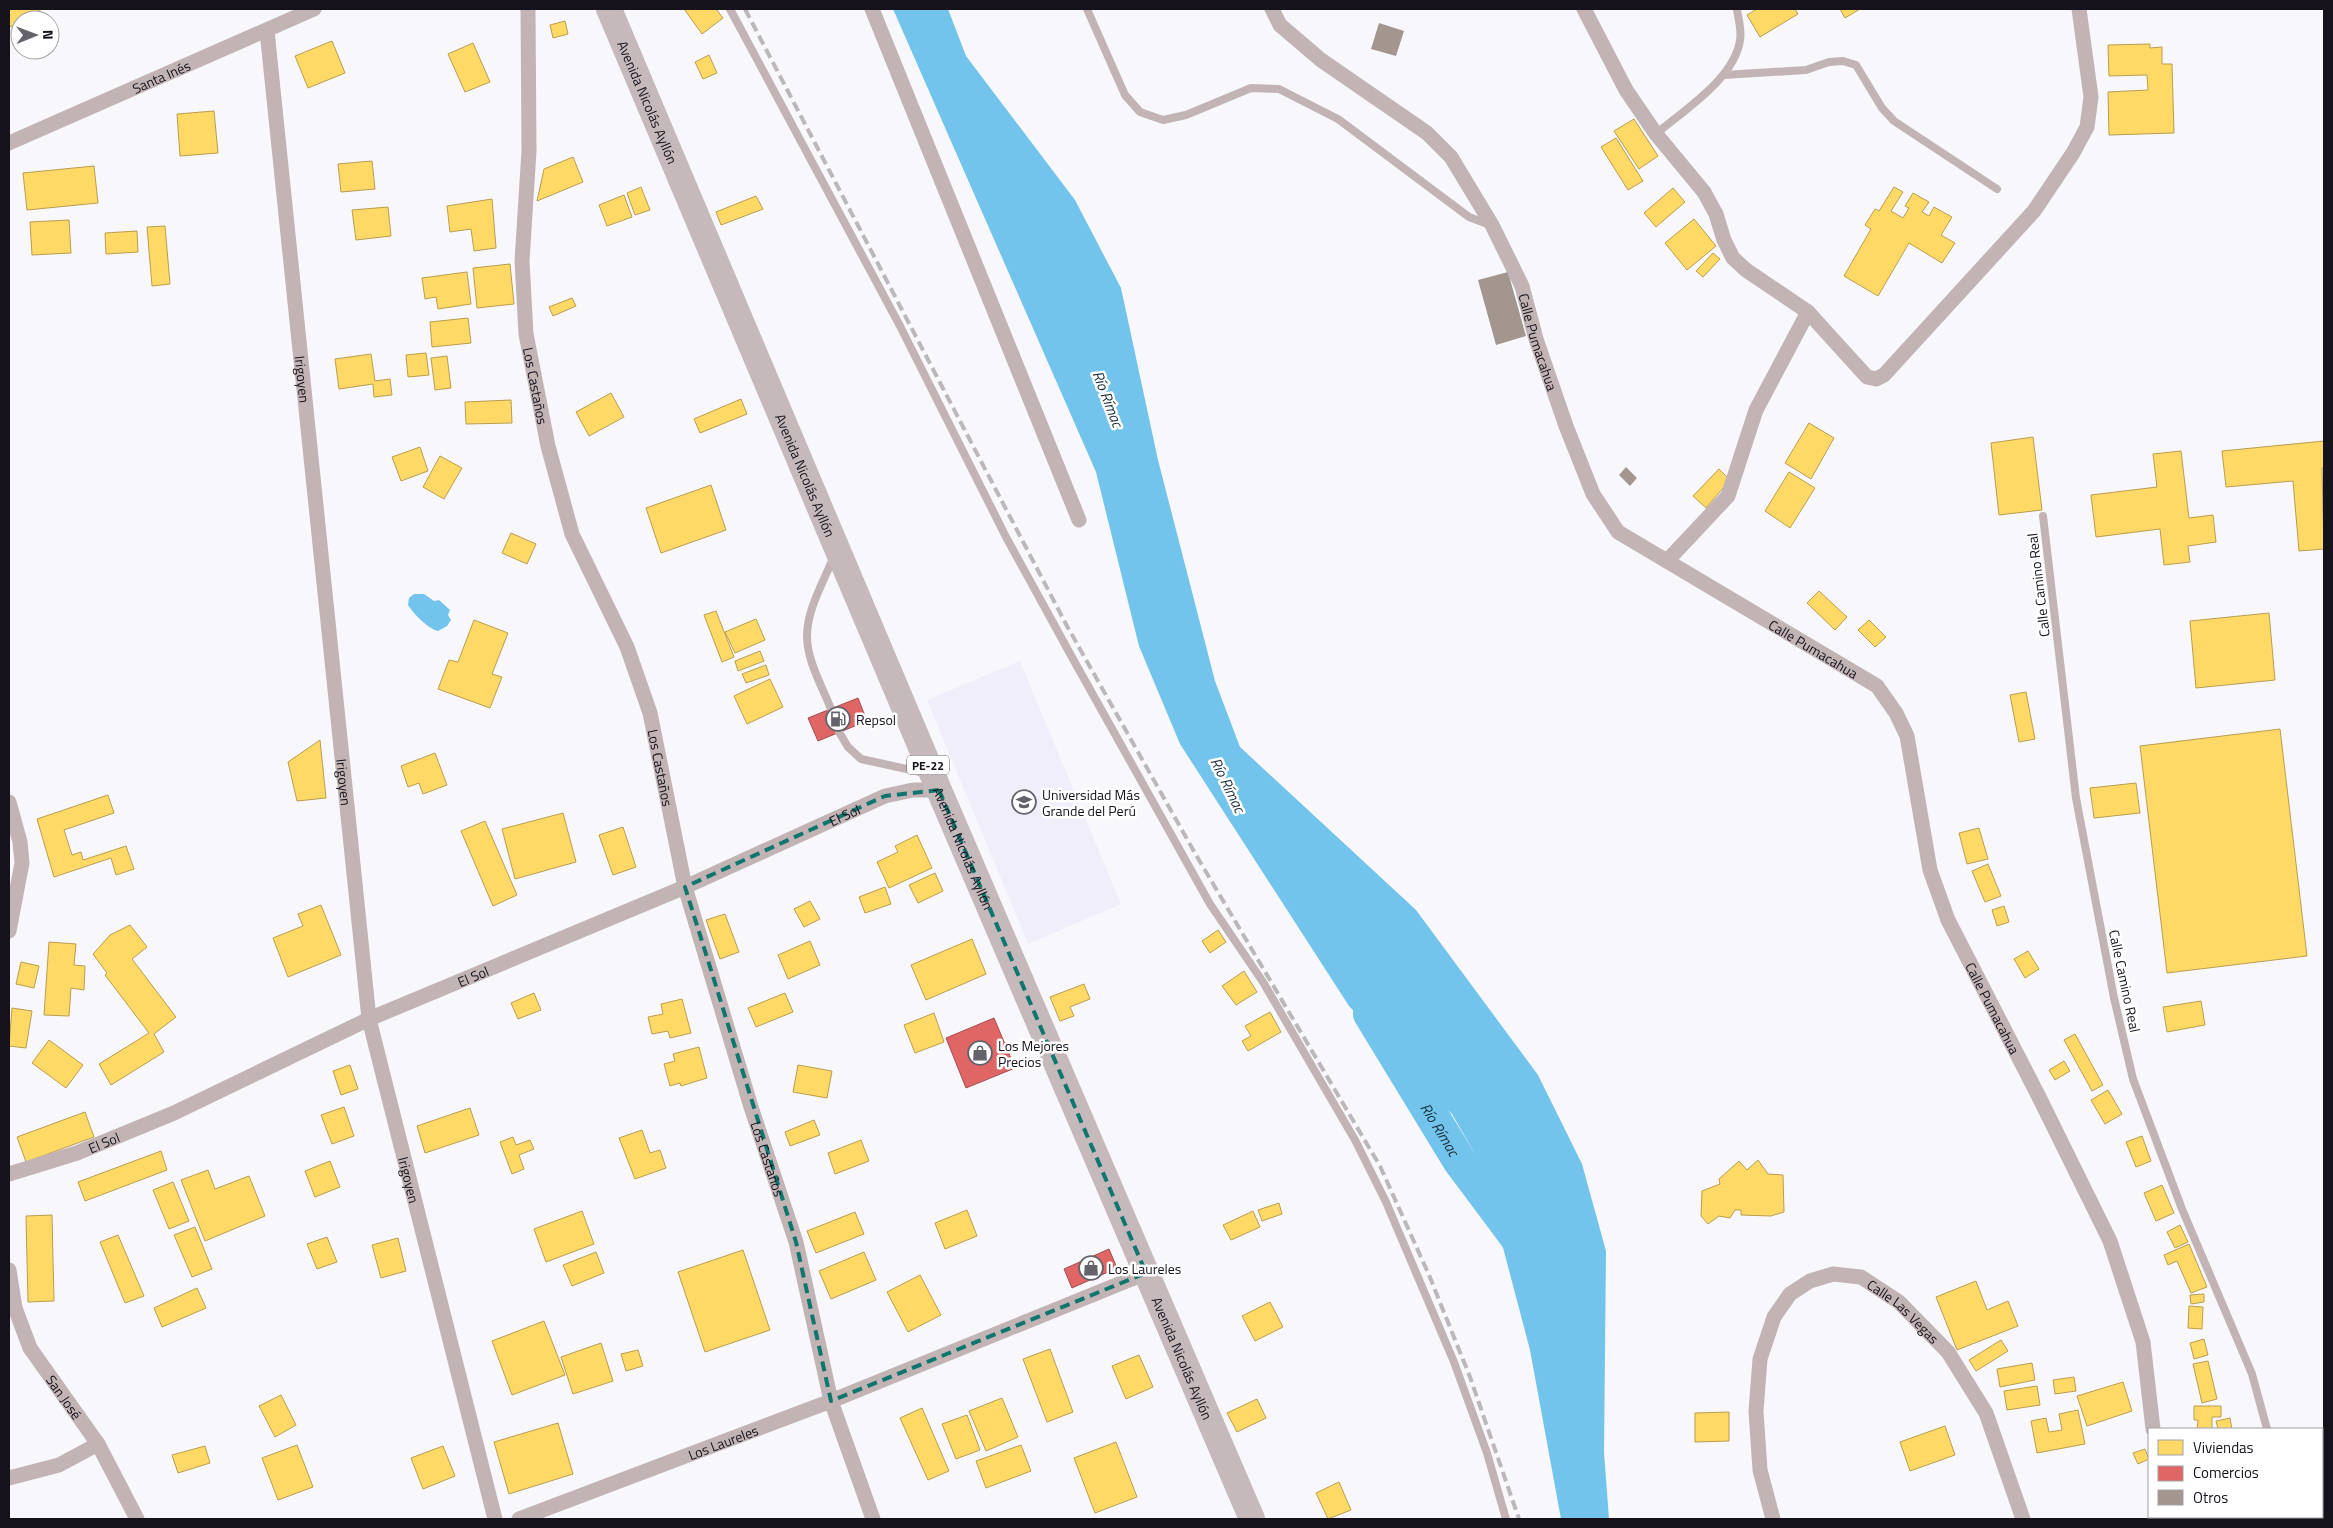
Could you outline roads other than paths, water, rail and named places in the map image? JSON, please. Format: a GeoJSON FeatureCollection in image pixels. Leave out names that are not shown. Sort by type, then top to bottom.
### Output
{"type":"FeatureCollection","features":[{"type":"Feature","properties":{"kind":"highway","name":"Avenida Nicolás Ayllón"},"geometry":{"type":"LineString","coordinates":[[609,9],[935,782],[1252,1519]]}},
{"type":"Feature","properties":{"kind":"street","name":"Santa Inés"},"geometry":{"type":"LineString","coordinates":[[9,143],[314,9]]}},
{"type":"Feature","properties":{"kind":"street","name":"Los Castaños"},"geometry":{"type":"LineString","coordinates":[[528,9],[529,151],[522,260],[526,334],[548,446],[572,534],[627,647],[650,713],[685,887],[751,1107],[796,1242],[831,1402],[874,1519]]}},
{"type":"Feature","properties":{"kind":"street"},"geometry":{"type":"LineString","coordinates":[[872,9],[1079,520]]}},
{"type":"Feature","properties":{"kind":"street","name":"Calle Pumacahua"},"geometry":{"type":"LineString","coordinates":[[1272,9],[1280,25],[1321,60],[1427,133],[1451,157],[1492,225],[1522,286],[1536,339],[1566,426],[1593,494],[1618,532],[1876,686],[1896,713],[1907,736],[1930,870],[1948,920],[2038,1095],[2110,1241],[2143,1342],[2153,1428]]}},
{"type":"Feature","properties":{"kind":"street"},"geometry":{"type":"LineString","coordinates":[[1584,9],[1626,90],[1656,134],[1704,192],[1716,214],[1724,240],[1733,258],[1746,270],[1808,312],[1867,376],[1876,379],[1884,375],[2001,248],[2034,210],[2074,154],[2086,128],[2091,97],[2079,9]]}},
{"type":"Feature","properties":{"kind":"street","name":"Irigoyen"},"geometry":{"type":"LineString","coordinates":[[267,31],[368,1019],[495,1519]]}},
{"type":"Feature","properties":{"kind":"street"},"geometry":{"type":"LineString","coordinates":[[1667,561],[1728,496],[1756,410],[1808,312]]}},
{"type":"Feature","properties":{"kind":"street","name":"El Sol"},"geometry":{"type":"LineString","coordinates":[[9,1174],[77,1153],[174,1112],[368,1019],[685,887],[885,796],[913,790],[935,782]]}},
{"type":"Feature","properties":{"kind":"street"},"geometry":{"type":"LineString","coordinates":[[9,802],[20,842],[22,863],[9,931]]}},
{"type":"Feature","properties":{"kind":"street","name":"San José"},"geometry":{"type":"LineString","coordinates":[[9,1270],[15,1308],[30,1348],[98,1444],[137,1519]]}},
{"type":"Feature","properties":{"kind":"street","name":"Los Laureles"},"geometry":{"type":"LineString","coordinates":[[519,1519],[831,1402],[1146,1273]]}},
{"type":"Feature","properties":{"kind":"street","name":"Calle Las Vegas"},"geometry":{"type":"LineString","coordinates":[[1773,1519],[1760,1470],[1756,1411],[1760,1359],[1774,1317],[1790,1294],[1810,1280],[1833,1274],[1861,1277],[1899,1302],[1948,1352],[1986,1413],[2023,1519]]}},
{"type":"Feature","properties":{"kind":"street"},"geometry":{"type":"LineString","coordinates":[[9,1478],[59,1466],[98,1444]]}},
{"type":"Feature","properties":{"kind":"lane"},"geometry":{"type":"LineString","coordinates":[[730,9],[900,326],[1006,537],[1073,659],[1210,904],[1263,982],[1355,1140],[1386,1202],[1454,1362],[1487,1453],[1506,1519]]}},
{"type":"Feature","properties":{"kind":"lane"},"geometry":{"type":"LineString","coordinates":[[1087,9],[1125,95],[1140,112],[1163,120],[1186,115],[1250,88],[1279,89],[1338,120],[1469,217],[1492,225]]}},
{"type":"Feature","properties":{"kind":"lane"},"geometry":{"type":"LineString","coordinates":[[1656,134],[1724,75],[1736,57],[1741,38],[1737,9]]}},
{"type":"Feature","properties":{"kind":"lane"},"geometry":{"type":"LineString","coordinates":[[1724,75],[1806,70],[1829,62],[1843,61],[1856,65],[1882,108],[1894,121],[1997,189]]}},
{"type":"Feature","properties":{"kind":"lane","name":"Calle Camino Real"},"geometry":{"type":"LineString","coordinates":[[2043,516],[2076,798],[2114,998],[2133,1079],[2182,1209],[2252,1374],[2267,1428]]}},
{"type":"Feature","properties":{"kind":"lane"},"geometry":{"type":"LineString","coordinates":[[831,709],[811,660],[807,636],[810,612],[837,550]]}},
{"type":"Feature","properties":{"kind":"lane"},"geometry":{"type":"LineString","coordinates":[[839,732],[848,747],[861,759],[935,782]]}},
{"type":"Feature","properties":{"kind":"water"},"geometry":{"type":"Polygon","coordinates":[[[893,9],[948,9],[966,56],[1075,200],[1121,288],[1158,460],[1215,681],[1240,747],[1416,910],[1538,1075],[1582,1164],[1606,1251],[1604,1452],[1609,1519],[1561,1519],[1530,1350],[1481,1164],[1452,1114],[1349,1006],[1180,744],[1139,646],[1096,472],[893,9]]]}},
{"type":"Feature","properties":{"kind":"water"},"geometry":{"type":"Polygon","coordinates":[[[414,594],[424,594],[434,601],[439,600],[450,610],[448,615],[451,620],[447,626],[438,631],[421,620],[408,605],[409,598],[414,594]]]}},
{"type":"Feature","properties":{"kind":"waterway","name":"Río Rímac"},"geometry":{"type":"LineString","coordinates":[[1370,1014],[1459,1160],[1518,1239]]}},
{"type":"Feature","properties":{"kind":"railway"},"geometry":{"type":"LineString","coordinates":[[745,9],[1067,626],[1196,855],[1380,1166],[1429,1275],[1470,1377],[1519,1519]]}},
{"type":"Feature","properties":{"kind":"place","name":"Repsol"},"geometry":{"type":"Point","coordinates":[838,719]}},
{"type":"Feature","properties":{"kind":"place","name":"Universidad Más Grande del Perú"},"geometry":{"type":"Point","coordinates":[1024,802]}},
{"type":"Feature","properties":{"kind":"place","name":"Los Mejores Precios"},"geometry":{"type":"Point","coordinates":[980,1053]}},
{"type":"Feature","properties":{"kind":"place","name":"Los Laureles"},"geometry":{"type":"Point","coordinates":[1091,1268]}}]}
